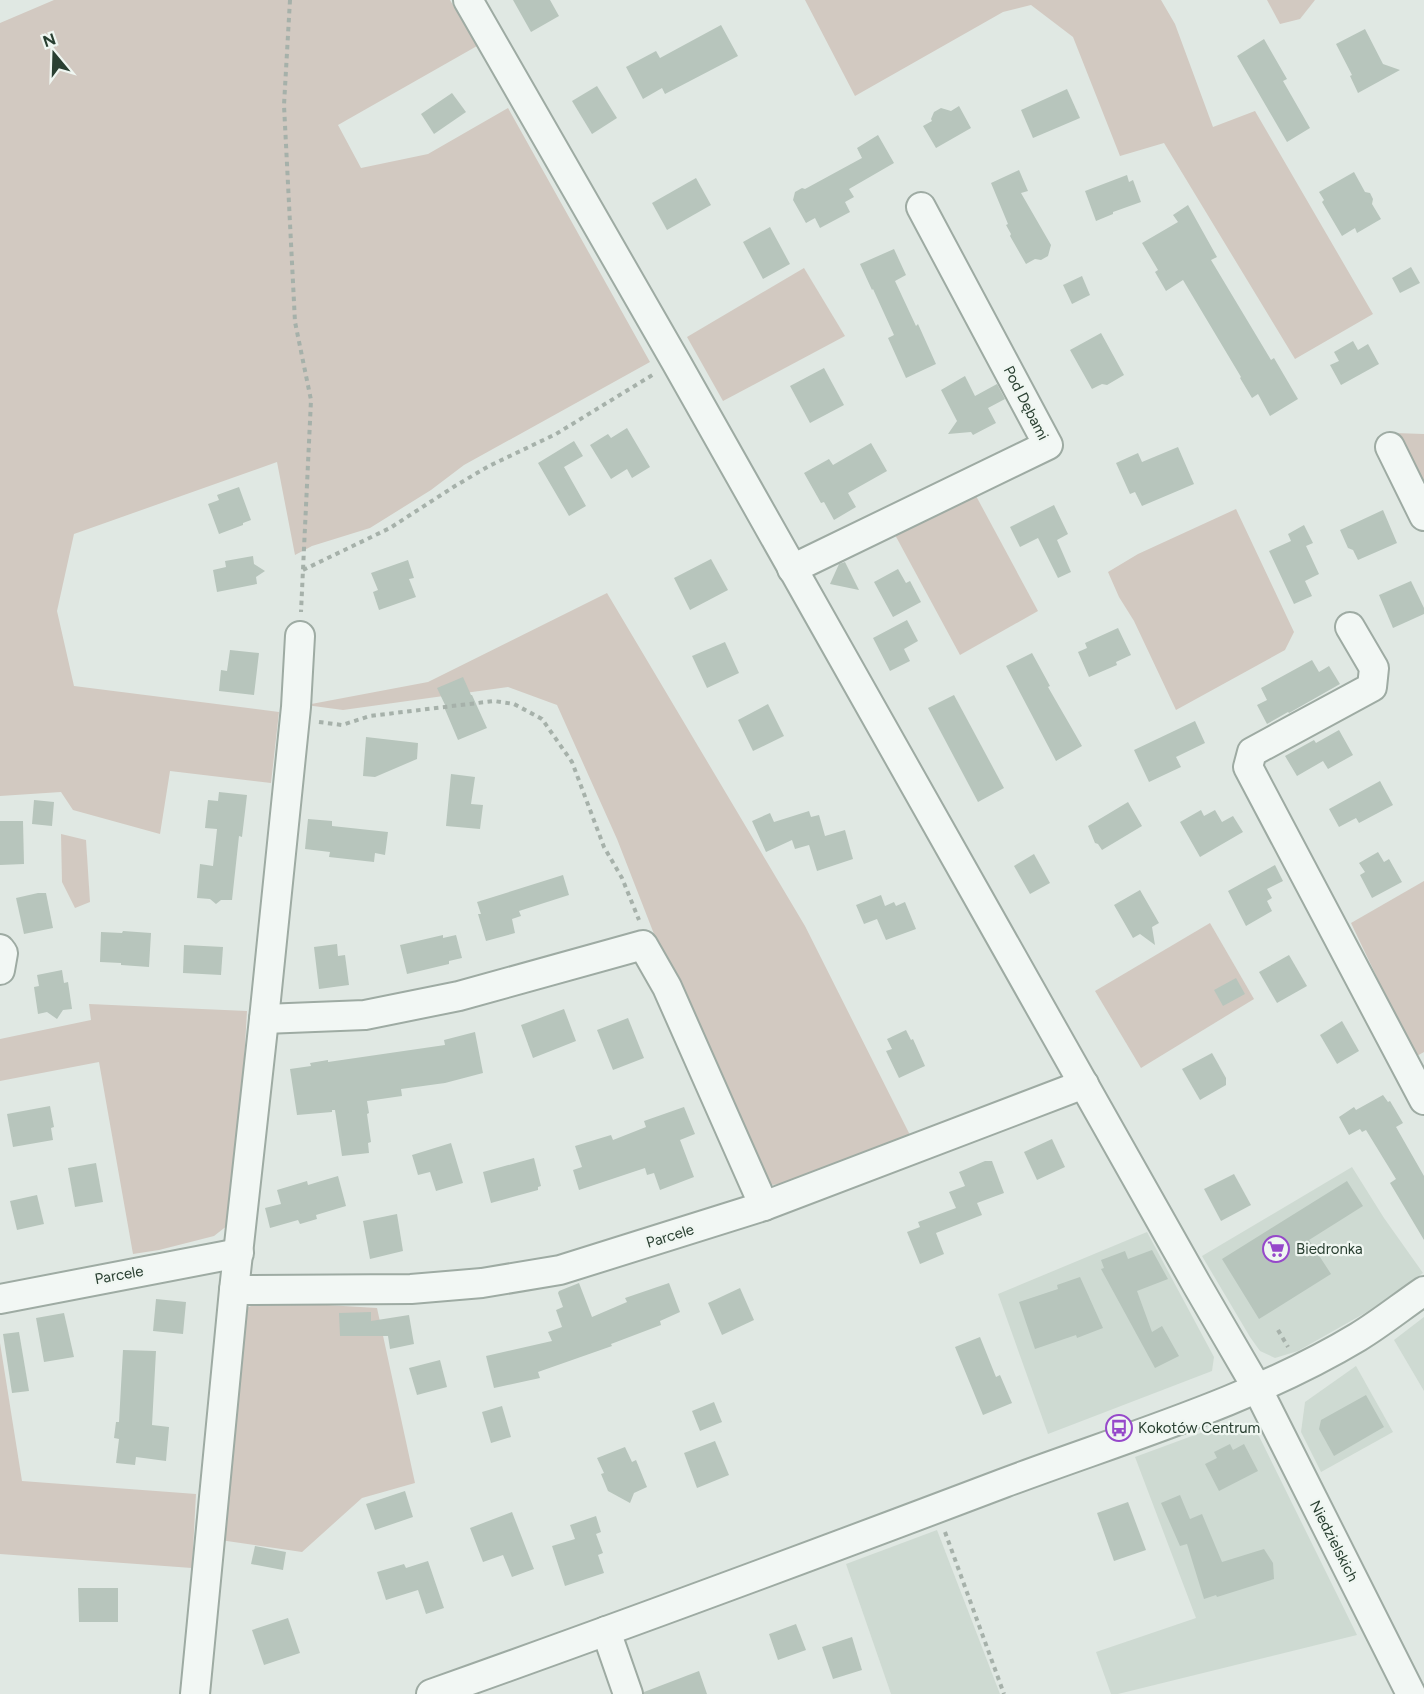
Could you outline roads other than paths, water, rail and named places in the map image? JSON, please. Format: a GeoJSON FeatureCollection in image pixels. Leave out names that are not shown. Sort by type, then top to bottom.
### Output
{"type":"FeatureCollection","features":[{"type":"Feature","properties":{"kind":"street","name":"Niedzielskich"},"geometry":{"type":"LineString","coordinates":[[468,0],[676,362],[1257,1388],[1411,1694]]}},
{"type":"Feature","properties":{"kind":"street","name":"Pod Dębami"},"geometry":{"type":"LineString","coordinates":[[792,569],[1048,445],[921,207]]}},
{"type":"Feature","properties":{"kind":"street"},"geometry":{"type":"LineString","coordinates":[[1390,447],[1424,516]]}},
{"type":"Feature","properties":{"kind":"street"},"geometry":{"type":"LineString","coordinates":[[1350,627],[1374,668],[1372,687],[1252,752],[1248,767],[1424,1100]]}},
{"type":"Feature","properties":{"kind":"street"},"geometry":{"type":"LineString","coordinates":[[195,1694],[234,1290],[296,707],[300,636]]}},
{"type":"Feature","properties":{"kind":"street"},"geometry":{"type":"LineString","coordinates":[[264,1019],[365,1015],[459,996],[643,945],[667,987],[764,1206]]}},
{"type":"Feature","properties":{"kind":"street"},"geometry":{"type":"LineString","coordinates":[[0,949],[3,953],[0,970]]}},
{"type":"Feature","properties":{"kind":"street","name":"Parcele"},"geometry":{"type":"LineString","coordinates":[[234,1290],[411,1289],[482,1283],[560,1270],[764,1206],[1084,1084]]}},
{"type":"Feature","properties":{"kind":"street","name":"Parcele"},"geometry":{"type":"LineString","coordinates":[[0,1299],[239,1253]]}},
{"type":"Feature","properties":{"kind":"street"},"geometry":{"type":"LineString","coordinates":[[431,1694],[1156,1428],[1257,1388],[1355,1339],[1424,1291]]}},
{"type":"Feature","properties":{"kind":"street"},"geometry":{"type":"LineString","coordinates":[[606,1631],[628,1694]]}},
{"type":"Feature","properties":{"kind":"place","name":"Biedronka"},"geometry":{"type":"Point","coordinates":[1276,1249]}},
{"type":"Feature","properties":{"kind":"place","name":"Kokotów Centrum"},"geometry":{"type":"Point","coordinates":[1119,1428]}}]}
